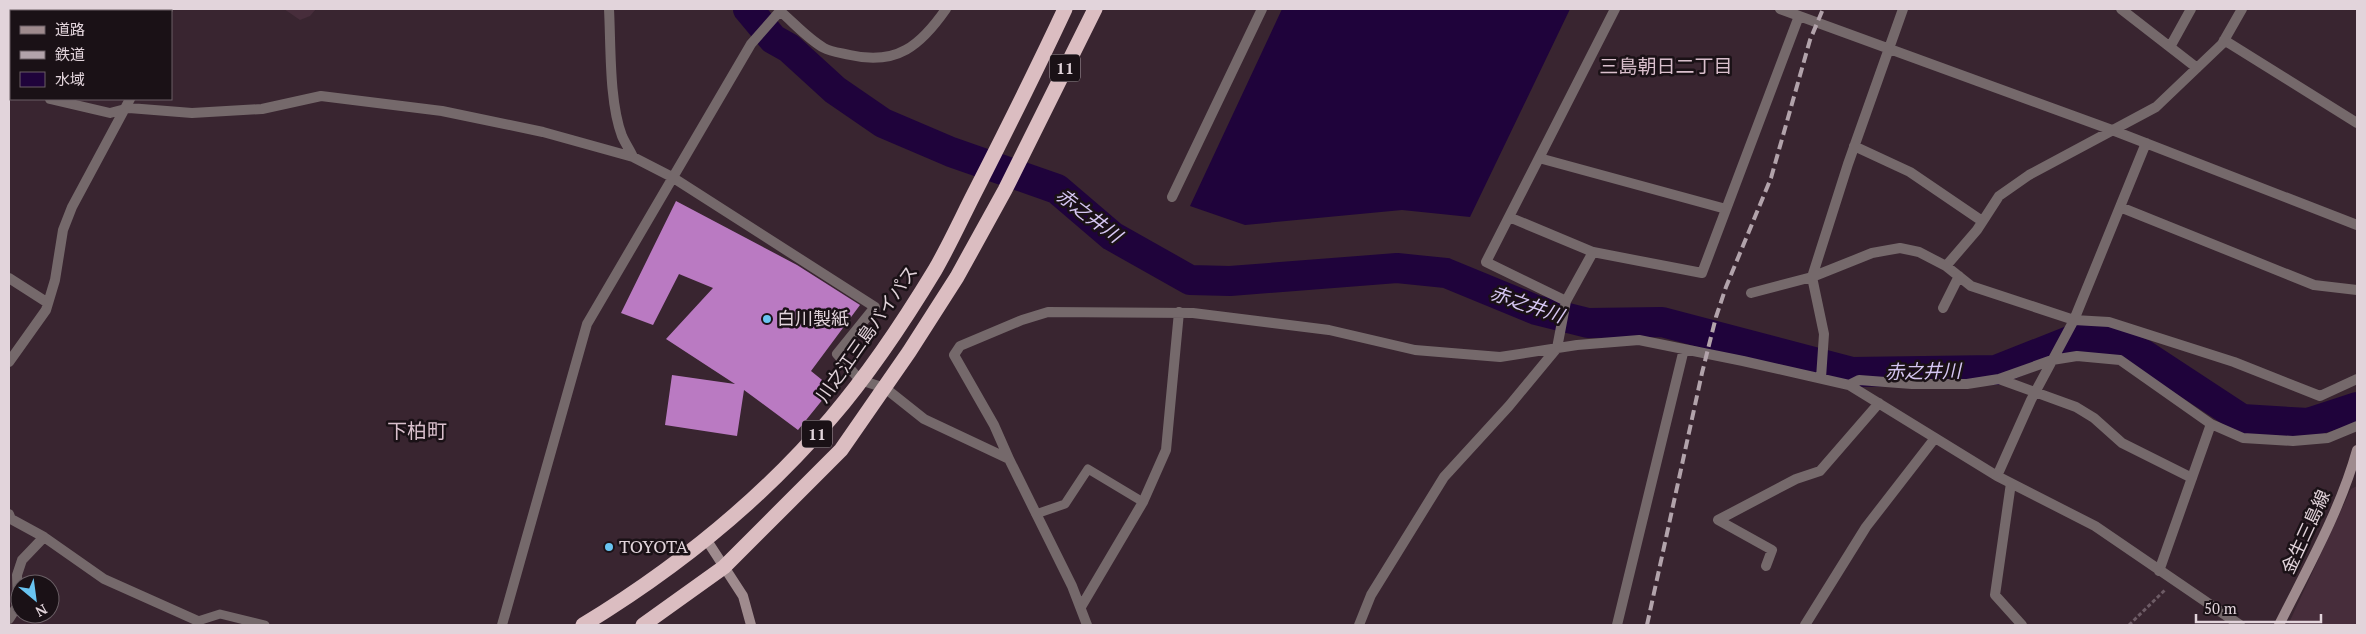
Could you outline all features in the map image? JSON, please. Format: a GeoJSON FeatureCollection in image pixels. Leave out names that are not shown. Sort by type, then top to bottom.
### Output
{"type":"FeatureCollection","features":[{"type":"Feature","properties":{"kind":"highway","name":"川之江三島バイパス"},"geometry":{"type":"LineString","coordinates":[[583,625],[664,572],[706,539],[754,498],[832,418],[935,270],[1010,125],[1065,9]]}},
{"type":"Feature","properties":{"kind":"highway","name":"11"},"geometry":{"type":"LineString","coordinates":[[643,625],[724,567],[841,450],[885,388],[957,277],[1005,190],[1095,9]]}},
{"type":"Feature","properties":{"kind":"main road","name":"金生三島線"},"geometry":{"type":"LineString","coordinates":[[2279,625],[2315,554],[2352,470],[2357,450]]}},
{"type":"Feature","properties":{"kind":"main road"},"geometry":{"type":"LineString","coordinates":[[706,539],[743,596],[751,625]]}},
{"type":"Feature","properties":{"kind":"street"},"geometry":{"type":"LineString","coordinates":[[609,9],[612,76],[616,108],[622,136],[633,157]]}},
{"type":"Feature","properties":{"kind":"street"},"geometry":{"type":"LineString","coordinates":[[502,625],[587,324],[751,44],[780,11],[825,49],[862,58],[883,59],[907,49],[930,31],[946,9]]}},
{"type":"Feature","properties":{"kind":"street"},"geometry":{"type":"LineString","coordinates":[[1172,196],[1262,9]]}},
{"type":"Feature","properties":{"kind":"street"},"geometry":{"type":"LineString","coordinates":[[1565,305],[1486,262],[1615,9]]}},
{"type":"Feature","properties":{"kind":"street"},"geometry":{"type":"LineString","coordinates":[[1780,9],[2112,130],[2357,225]]}},
{"type":"Feature","properties":{"kind":"street"},"geometry":{"type":"LineString","coordinates":[[1821,374],[1824,334],[1812,276],[1854,146],[1903,9]]}},
{"type":"Feature","properties":{"kind":"street"},"geometry":{"type":"LineString","coordinates":[[2121,9],[2198,68]]}},
{"type":"Feature","properties":{"kind":"street"},"geometry":{"type":"LineString","coordinates":[[2170,47],[2191,9]]}},
{"type":"Feature","properties":{"kind":"street"},"geometry":{"type":"LineString","coordinates":[[1946,266],[1982,221],[1999,196],[2029,175],[2156,107],[2198,68],[2224,40],[2242,9]]}},
{"type":"Feature","properties":{"kind":"street"},"geometry":{"type":"LineString","coordinates":[[1509,217],[1594,252],[1702,273],[1799,16]]}},
{"type":"Feature","properties":{"kind":"street"},"geometry":{"type":"LineString","coordinates":[[2224,40],[2357,123]]}},
{"type":"Feature","properties":{"kind":"street"},"geometry":{"type":"LineString","coordinates":[[54,100],[110,113],[128,104],[192,113],[262,109],[322,96],[442,111],[543,132],[633,157],[672,177],[875,306],[837,354],[860,380],[885,388],[924,419],[1009,458]]}},
{"type":"Feature","properties":{"kind":"street"},"geometry":{"type":"LineString","coordinates":[[9,362],[46,310],[55,280],[63,230],[72,207],[128,104]]}},
{"type":"Feature","properties":{"kind":"street"},"geometry":{"type":"LineString","coordinates":[[1997,476],[2035,393],[2074,320],[2146,143]]}},
{"type":"Feature","properties":{"kind":"street"},"geometry":{"type":"LineString","coordinates":[[1854,146],[1910,172],[1982,221]]}},
{"type":"Feature","properties":{"kind":"street"},"geometry":{"type":"LineString","coordinates":[[1539,158],[1726,209]]}},
{"type":"Feature","properties":{"kind":"street"},"geometry":{"type":"LineString","coordinates":[[2120,207],[2314,285],[2357,290]]}},
{"type":"Feature","properties":{"kind":"street"},"geometry":{"type":"LineString","coordinates":[[1751,293],[1812,276],[1872,252],[1900,248],[1918,252],[1946,266],[1971,286],[2074,320],[2109,322],[2234,362],[2320,396],[2357,379]]}},
{"type":"Feature","properties":{"kind":"street"},"geometry":{"type":"LineString","coordinates":[[1359,625],[1371,595],[1444,477],[1509,406],[1557,348],[1565,305],[1594,252]]}},
{"type":"Feature","properties":{"kind":"street"},"geometry":{"type":"LineString","coordinates":[[1943,308],[1959,276]]}},
{"type":"Feature","properties":{"kind":"street"},"geometry":{"type":"LineString","coordinates":[[9,278],[48,303]]}},
{"type":"Feature","properties":{"kind":"street"},"geometry":{"type":"LineString","coordinates":[[1087,625],[1081,607],[994,425],[954,355],[960,346],[1022,320],[1048,312],[1179,312],[1329,330],[1415,350],[1500,357],[1557,348],[1639,340],[1821,374],[1849,385],[1997,476],[2095,526],[2240,625]]}},
{"type":"Feature","properties":{"kind":"street"},"geometry":{"type":"LineString","coordinates":[[1081,607],[1143,502],[1166,450],[1179,312]]}},
{"type":"Feature","properties":{"kind":"street"},"geometry":{"type":"LineString","coordinates":[[1617,625],[1684,349]]}},
{"type":"Feature","properties":{"kind":"street"},"geometry":{"type":"LineString","coordinates":[[1849,385],[1859,380],[1912,384],[1967,384],[1999,379],[2054,358],[2077,356],[2120,360],[2211,424],[2243,438],[2293,441],[2328,438],[2357,426]]}},
{"type":"Feature","properties":{"kind":"street"},"geometry":{"type":"LineString","coordinates":[[1999,379],[2076,407],[2094,418],[2122,443],[2192,478]]}},
{"type":"Feature","properties":{"kind":"street"},"geometry":{"type":"LineString","coordinates":[[1766,566],[1772,550],[1718,520],[1796,479],[1820,471],[1879,403]]}},
{"type":"Feature","properties":{"kind":"street"},"geometry":{"type":"LineString","coordinates":[[2159,571],[2211,424]]}},
{"type":"Feature","properties":{"kind":"street"},"geometry":{"type":"LineString","coordinates":[[1804,625],[1866,527],[1935,438]]}},
{"type":"Feature","properties":{"kind":"street"},"geometry":{"type":"LineString","coordinates":[[2011,483],[1995,596],[2022,625]]}},
{"type":"Feature","properties":{"kind":"street"},"geometry":{"type":"LineString","coordinates":[[9,514],[11,518],[44,537],[104,579],[198,621]]}},
{"type":"Feature","properties":{"kind":"street"},"geometry":{"type":"LineString","coordinates":[[9,619],[18,605],[17,575],[22,560],[44,537]]}},
{"type":"Feature","properties":{"kind":"lane"},"geometry":{"type":"LineString","coordinates":[[1036,514],[1065,504],[1088,469],[1143,502]]}},
{"type":"Feature","properties":{"kind":"lane"},"geometry":{"type":"LineString","coordinates":[[198,621],[220,614],[265,625]]}},
{"type":"Feature","properties":{"kind":"path"},"geometry":{"type":"LineString","coordinates":[[2129,625],[2174,581]]}},
{"type":"Feature","properties":{"kind":"shaded area"},"geometry":{"type":"Polygon","coordinates":[[[50,9],[161,9],[160,10],[50,9]]]}},
{"type":"Feature","properties":{"kind":"shaded area"},"geometry":{"type":"Polygon","coordinates":[[[284,9],[316,9],[310,16],[300,20],[284,9]]]}},
{"type":"Feature","properties":{"kind":"shaded area"},"geometry":{"type":"Polygon","coordinates":[[[2357,486],[2357,625],[2288,625],[2351,489],[2357,486]]]}},
{"type":"Feature","properties":{"kind":"water"},"geometry":{"type":"Polygon","coordinates":[[[99,9],[147,9],[146,10],[99,9]]]}},
{"type":"Feature","properties":{"kind":"water"},"geometry":{"type":"Polygon","coordinates":[[[1282,9],[1570,9],[1470,217],[1402,210],[1245,225],[1190,206],[1282,9]]]}},
{"type":"Feature","properties":{"kind":"building","name":"白川製紙"},"geometry":{"type":"Polygon","coordinates":[[[676,201],[797,265],[860,305],[811,371],[832,388],[798,430],[744,390],[737,436],[665,425],[672,375],[735,384],[666,339],[713,288],[679,274],[653,325],[621,313],[676,201]]]}},
{"type":"Feature","properties":{"kind":"waterway","name":"赤之井川"},"geometry":{"type":"LineString","coordinates":[[748,9],[773,39],[789,48],[835,90],[883,123],[951,152],[1057,189],[1112,236],[1190,280],[1230,281],[1397,268],[1446,273],[1536,310],[1588,323],[1662,322],[1852,372],[1996,370],[2072,340],[2109,340],[2143,354],[2242,419],[2308,423],[2357,407]]}},
{"type":"Feature","properties":{"kind":"railway"},"geometry":{"type":"LineString","coordinates":[[1647,625],[1716,317],[1726,287],[1771,178],[1810,40],[1823,9]]}},
{"type":"Feature","properties":{"kind":"place","name":"白川製紙"},"geometry":{"type":"Point","coordinates":[767,319]}},
{"type":"Feature","properties":{"kind":"place","name":"TOYOTA"},"geometry":{"type":"Point","coordinates":[609,547]}},
{"type":"Feature","properties":{"kind":"district","name":"三島朝日二丁目"},"geometry":{"type":"Point","coordinates":[1666,66]}},
{"type":"Feature","properties":{"kind":"district","name":"下柏町"},"geometry":{"type":"Point","coordinates":[417,431]}}]}
